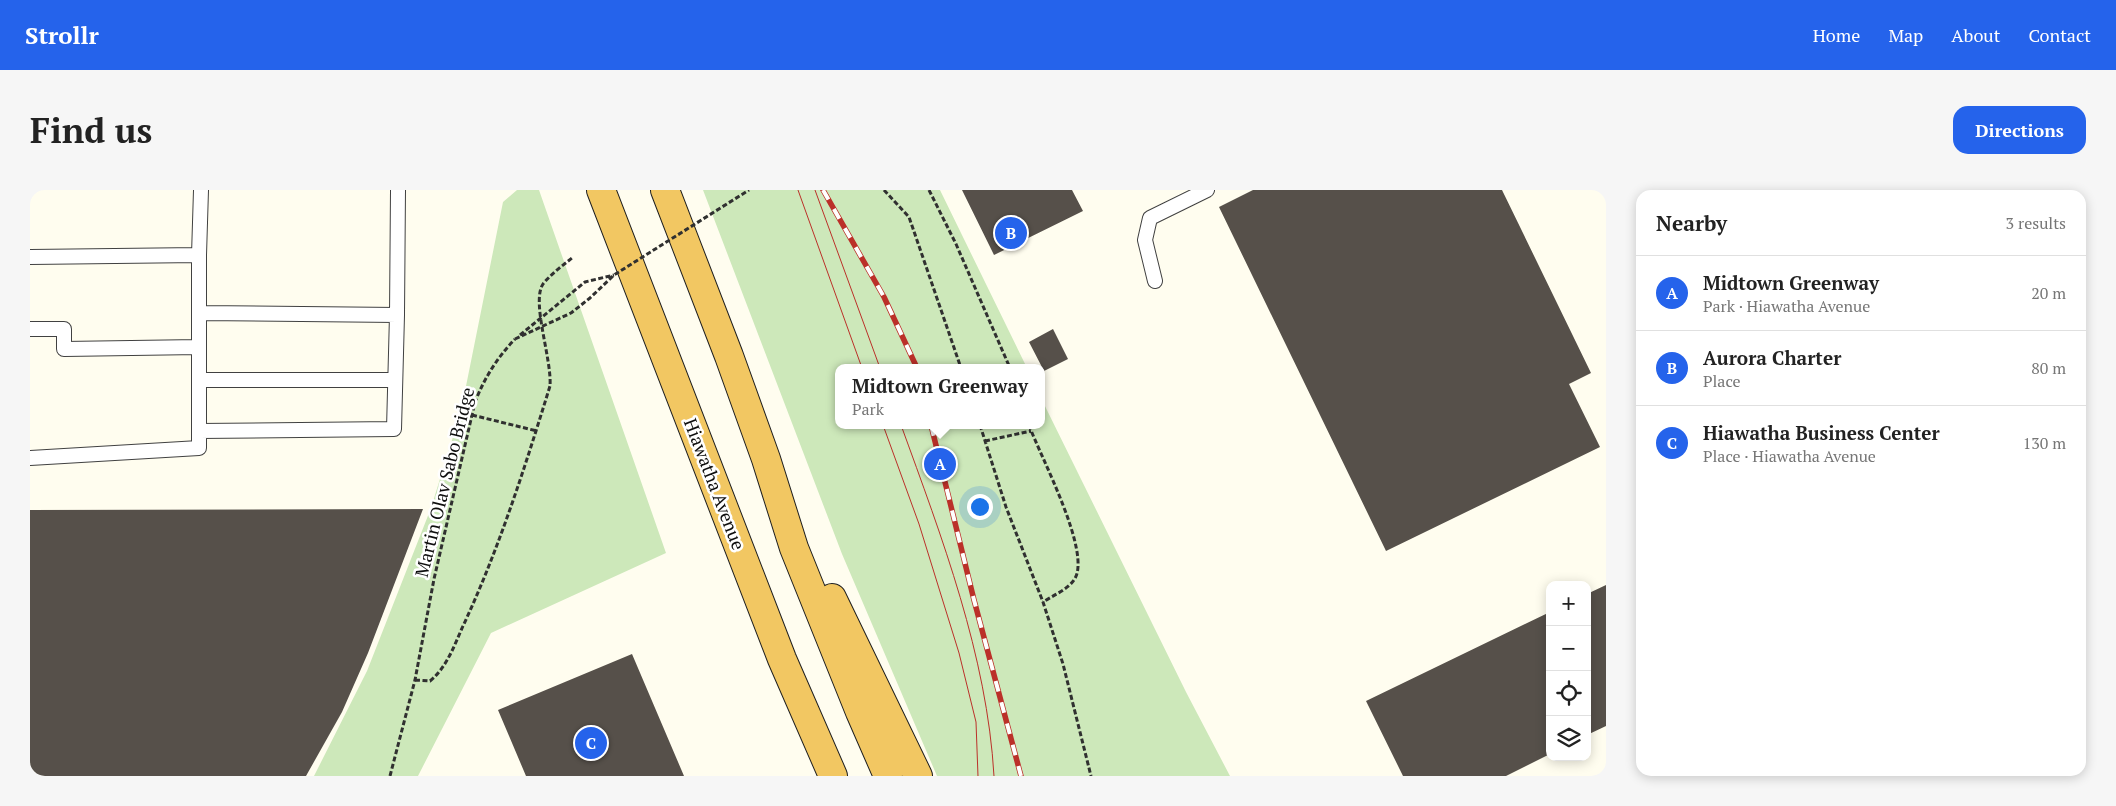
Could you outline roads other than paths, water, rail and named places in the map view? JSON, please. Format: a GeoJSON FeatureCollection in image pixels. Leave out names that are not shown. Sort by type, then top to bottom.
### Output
{"type":"FeatureCollection","features":[{"type":"Feature","properties":{"kind":"highway","name":"Hiawatha Avenue"},"geometry":{"type":"LineString","coordinates":[[602,190],[782,659],[833,776]]}},
{"type":"Feature","properties":{"kind":"highway"},"geometry":{"type":"LineString","coordinates":[[665,190],[729,356],[766,459],[794,548],[888,776]]}},
{"type":"Feature","properties":{"kind":"highway"},"geometry":{"type":"LineString","coordinates":[[766,459],[918,776]]}},
{"type":"Feature","properties":{"kind":"lane"},"geometry":{"type":"LineString","coordinates":[[30,458],[199,448],[201,190]]}},
{"type":"Feature","properties":{"kind":"lane"},"geometry":{"type":"LineString","coordinates":[[199,431],[394,429],[398,190]]}},
{"type":"Feature","properties":{"kind":"lane"},"geometry":{"type":"LineString","coordinates":[[1155,281],[1145,240],[1150,218],[1207,190]]}},
{"type":"Feature","properties":{"kind":"lane"},"geometry":{"type":"LineString","coordinates":[[30,257],[199,255]]}},
{"type":"Feature","properties":{"kind":"lane"},"geometry":{"type":"LineString","coordinates":[[199,313],[397,315]]}},
{"type":"Feature","properties":{"kind":"lane"},"geometry":{"type":"LineString","coordinates":[[30,330],[64,329],[64,349],[199,347]]}},
{"type":"Feature","properties":{"kind":"lane"},"geometry":{"type":"LineString","coordinates":[[199,380],[395,380]]}},
{"type":"Feature","properties":{"kind":"tram line"},"geometry":{"type":"LineString","coordinates":[[798,190],[861,364]]}},
{"type":"Feature","properties":{"kind":"tram line"},"geometry":{"type":"LineString","coordinates":[[815,190],[879,364]]}},
{"type":"Feature","properties":{"kind":"tram line"},"geometry":{"type":"LineString","coordinates":[[884,429],[919,524],[959,653],[976,722],[978,776]]}},
{"type":"Feature","properties":{"kind":"tram line"},"geometry":{"type":"LineString","coordinates":[[902,429],[947,554],[972,642],[990,731],[994,776]]}},
{"type":"Feature","properties":{"kind":"railway"},"geometry":{"type":"LineString","coordinates":[[823,190],[884,297],[915,364]]}},
{"type":"Feature","properties":{"kind":"railway"},"geometry":{"type":"LineString","coordinates":[[932,429],[974,600],[1021,776]]}},
{"type":"Feature","properties":{"kind":"place","name":"Aurora Charter"},"geometry":{"type":"Point","coordinates":[1011,233]}},
{"type":"Feature","properties":{"kind":"place","name":"Midtown Greenway"},"geometry":{"type":"Point","coordinates":[940,464]}},
{"type":"Feature","properties":{"kind":"place","name":"Hiawatha Business Center"},"geometry":{"type":"Point","coordinates":[591,743]}}]}
